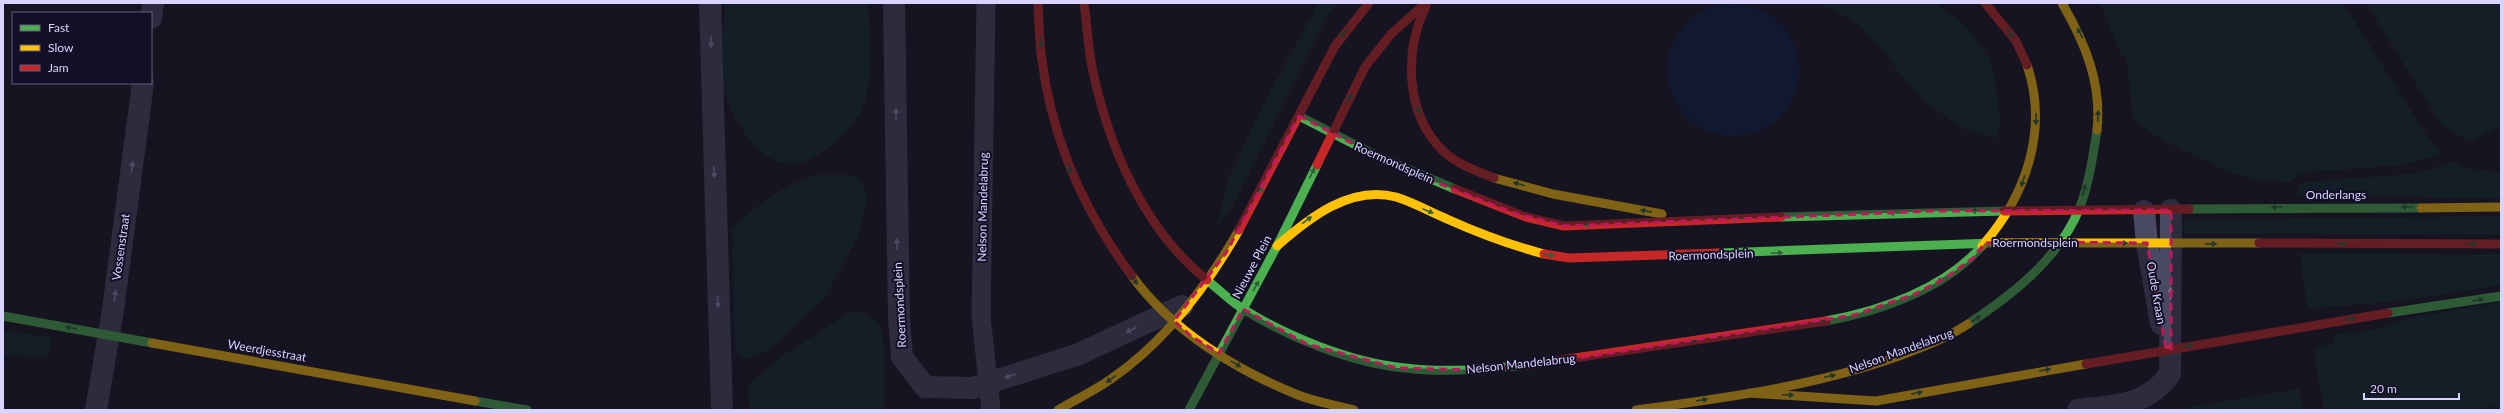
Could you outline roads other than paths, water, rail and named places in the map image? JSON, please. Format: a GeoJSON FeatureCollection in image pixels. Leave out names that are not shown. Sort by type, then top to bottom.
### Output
{"type":"FeatureCollection","features":[{"type":"Feature","properties":{"kind":"main road"},"geometry":{"type":"LineString","coordinates":[[1038,3],[1043,68],[1057,130],[1071,176],[1094,221],[1116,255],[1139,286],[1191,336],[1254,374],[1300,395],[1354,410]]}},
{"type":"Feature","properties":{"kind":"main road","name":"Nelson Mandelabrug"},"geometry":{"type":"LineString","coordinates":[[1084,3],[1093,77],[1108,130],[1128,178],[1153,221],[1181,258],[1216,291],[1262,320],[1307,344],[1397,368],[1477,370],[1540,364],[1854,315],[1915,294],[1956,270],[1973,258],[1987,242],[2008,213],[2020,191],[2035,144],[2036,113],[2034,94],[2020,48],[2002,22],[1984,3]]}},
{"type":"Feature","properties":{"kind":"main road"},"geometry":{"type":"LineString","coordinates":[[1058,410],[1111,379],[1152,345],[1192,301],[1226,253],[1335,46],[1369,3]]}},
{"type":"Feature","properties":{"kind":"main road"},"geometry":{"type":"LineString","coordinates":[[1331,134],[1365,67],[1391,34],[1427,3]]}},
{"type":"Feature","properties":{"kind":"main road"},"geometry":{"type":"LineString","coordinates":[[1427,3],[1416,24],[1410,50],[1410,70],[1418,111],[1428,132],[1451,157],[1472,169],[1540,190],[1698,221]]}},
{"type":"Feature","properties":{"kind":"main road","name":"Nelson Mandelabrug"},"geometry":{"type":"LineString","coordinates":[[1636,410],[1749,393],[1858,370],[1956,331],[1983,314],[2024,282],[2052,253],[2078,211],[2096,148],[2098,115],[2096,83],[2090,53],[2080,31],[2062,3]]}},
{"type":"Feature","properties":{"kind":"main road","name":"Roermondsplein"},"geometry":{"type":"LineString","coordinates":[[1299,116],[1331,134],[1400,168],[1533,220],[1564,226],[1934,211],[2171,210]]}},
{"type":"Feature","properties":{"kind":"main road","name":"Nieuwe Plein"},"geometry":{"type":"LineString","coordinates":[[1189,410],[1277,246],[1331,134]]}},
{"type":"Feature","properties":{"kind":"main road","name":"Roermondsplein"},"geometry":{"type":"LineString","coordinates":[[1277,246],[1305,221],[1321,210],[1362,196],[1380,194],[1396,197],[1511,246],[1547,255],[1569,258],[1783,253],[1890,246],[2172,243]]}},
{"type":"Feature","properties":{"kind":"main road","name":"Onderlangs"},"geometry":{"type":"LineString","coordinates":[[2171,210],[2286,207],[2501,206]]}},
{"type":"Feature","properties":{"kind":"main road"},"geometry":{"type":"LineString","coordinates":[[2172,243],[2501,244]]}},
{"type":"Feature","properties":{"kind":"main road"},"geometry":{"type":"LineString","coordinates":[[1749,393],[1876,400],[2311,324],[2501,296]]}},
{"type":"Feature","properties":{"kind":"main road","name":"Weerdjesstraat"},"geometry":{"type":"LineString","coordinates":[[3,316],[527,410]]}},
{"type":"Feature","properties":{"kind":"street"},"geometry":{"type":"LineString","coordinates":[[710,3],[722,408]]}},
{"type":"Feature","properties":{"kind":"street","name":"Roermondsplein"},"geometry":{"type":"LineString","coordinates":[[894,3],[899,319],[902,357],[926,387],[973,388],[1071,356],[1192,301]]}},
{"type":"Feature","properties":{"kind":"street","name":"Vossenstraat"},"geometry":{"type":"LineString","coordinates":[[96,410],[109,335],[142,84]]}},
{"type":"Feature","properties":{"kind":"street","name":"Oude Kraan"},"geometry":{"type":"LineString","coordinates":[[2170,374],[2172,243],[2171,210]]}},
{"type":"Feature","properties":{"kind":"street","name":"Oude Kraan"},"geometry":{"type":"LineString","coordinates":[[2144,211],[2147,243],[2170,374]]}},
{"type":"Feature","properties":{"kind":"street"},"geometry":{"type":"LineString","coordinates":[[2078,410],[2136,402],[2150,395],[2170,374]]}},
{"type":"Feature","properties":{"kind":"lane","name":"Nelson Mandelabrug"},"geometry":{"type":"LineString","coordinates":[[986,3],[981,316],[991,410]]}},
{"type":"Feature","properties":{"kind":"water"},"geometry":{"type":"Polygon","coordinates":[[[1740,4],[1752,6],[1764,11],[1780,23],[1792,39],[1797,51],[1799,70],[1797,89],[1792,101],[1780,117],[1764,129],[1752,134],[1726,136],[1714,134],[1702,129],[1686,117],[1674,101],[1669,89],[1667,63],[1669,51],[1674,39],[1686,23],[1702,11],[1714,6],[1740,4]]]}}]}
